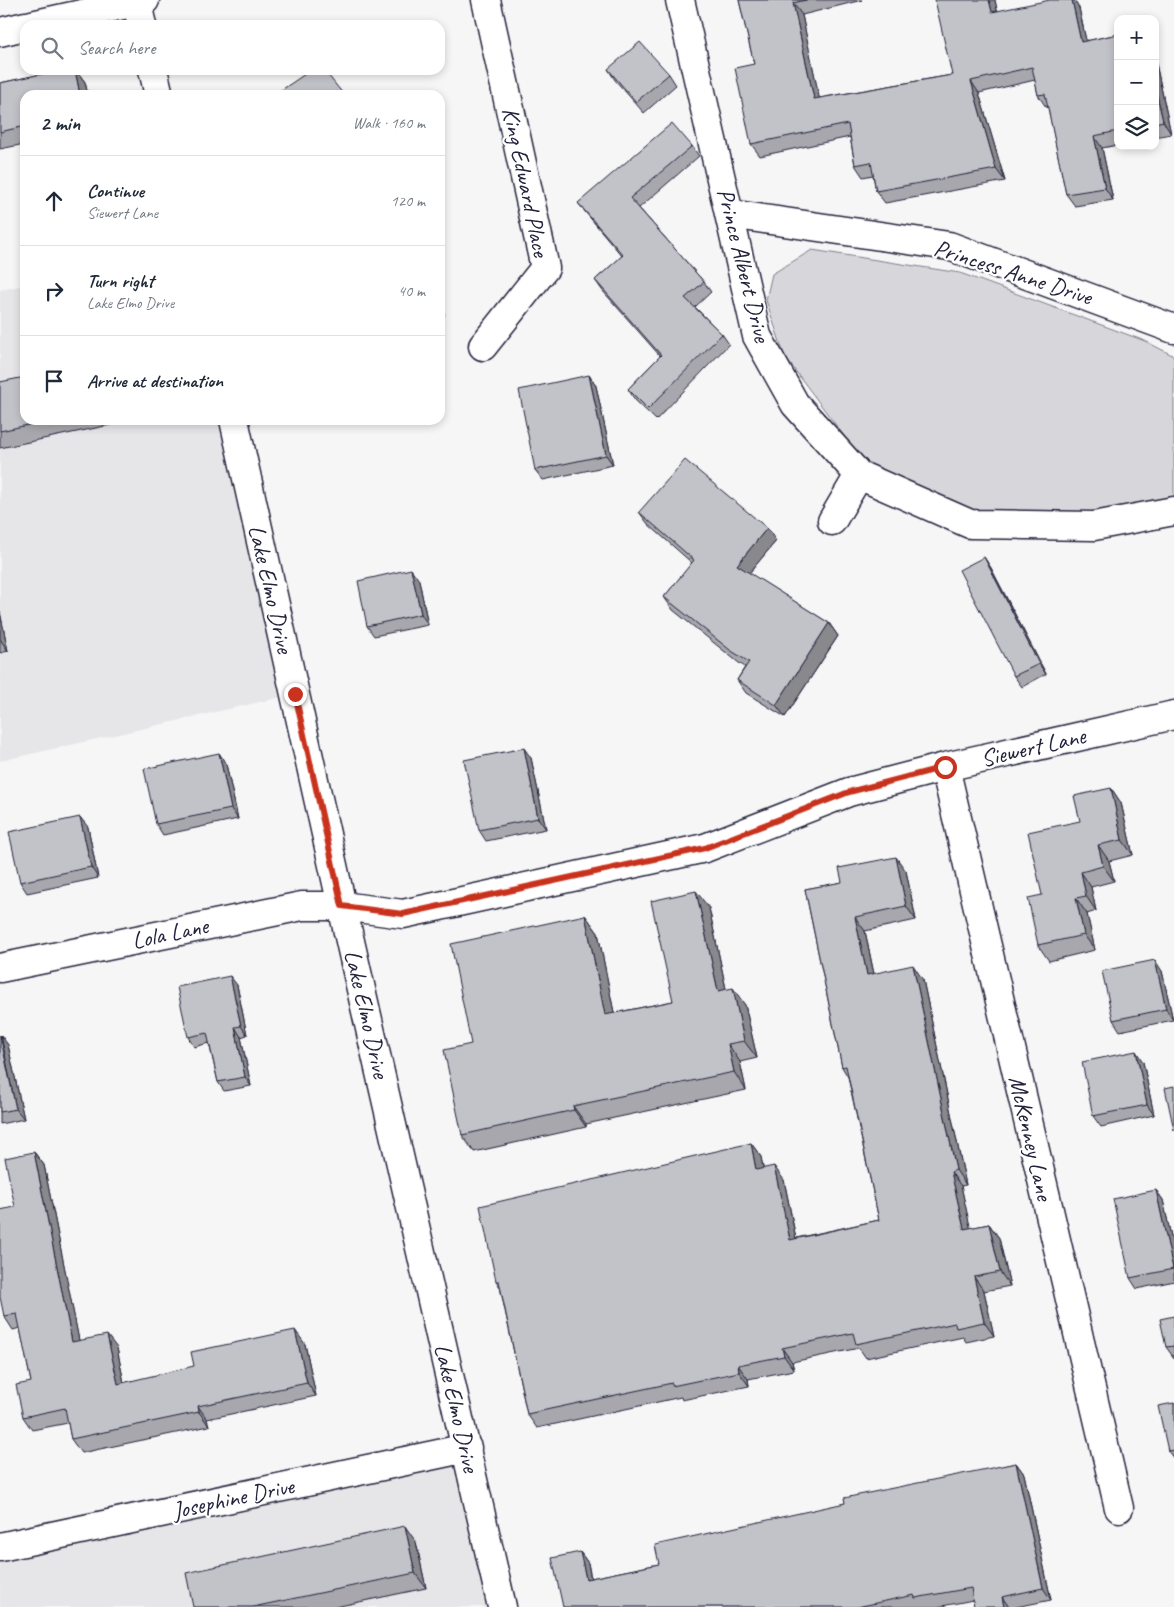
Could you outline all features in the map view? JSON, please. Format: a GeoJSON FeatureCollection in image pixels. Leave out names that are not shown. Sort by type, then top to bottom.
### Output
{"type":"FeatureCollection","features":[{"type":"Feature","properties":{"kind":"street","name":"King Edward Place"},"geometry":{"type":"LineString","coordinates":[[484,346],[545,268],[486,0]]}},
{"type":"Feature","properties":{"kind":"street","name":"Prince Albert Drive"},"geometry":{"type":"LineString","coordinates":[[680,0],[757,336],[795,404],[859,475],[970,524],[1094,526],[1174,511]]}},
{"type":"Feature","properties":{"kind":"street"},"geometry":{"type":"LineString","coordinates":[[62,20],[140,7]]}},
{"type":"Feature","properties":{"kind":"street"},"geometry":{"type":"LineString","coordinates":[[0,32],[20,27]]}},
{"type":"Feature","properties":{"kind":"street"},"geometry":{"type":"LineString","coordinates":[[154,75],[158,90]]}},
{"type":"Feature","properties":{"kind":"street","name":"Princess Anne Drive"},"geometry":{"type":"LineString","coordinates":[[730,214],[949,246],[1174,329]]}},
{"type":"Feature","properties":{"kind":"street","name":"Lake Elmo Drive"},"geometry":{"type":"LineString","coordinates":[[235,425],[342,906],[502,1607]]}},
{"type":"Feature","properties":{"kind":"street"},"geometry":{"type":"LineString","coordinates":[[832,521],[859,475]]}},
{"type":"Feature","properties":{"kind":"street","name":"Siewert Lane"},"geometry":{"type":"LineString","coordinates":[[342,906],[403,914],[705,848],[849,792],[945,767],[1174,715]]}},
{"type":"Feature","properties":{"kind":"street","name":"McKenney Lane"},"geometry":{"type":"LineString","coordinates":[[945,767],[1119,1508]]}},
{"type":"Feature","properties":{"kind":"street","name":"Lola Lane"},"geometry":{"type":"LineString","coordinates":[[0,968],[302,906],[342,906]]}},
{"type":"Feature","properties":{"kind":"street","name":"Josephine Drive"},"geometry":{"type":"LineString","coordinates":[[0,1547],[467,1448]]}},
{"type":"Feature","properties":{"kind":"shaded area"},"geometry":{"type":"Polygon","coordinates":[[[812,250],[960,273],[1145,341],[1174,356],[1174,497],[1094,513],[996,518],[941,505],[862,460],[785,357],[766,300],[772,274],[812,250]]]}},
{"type":"Feature","properties":{"kind":"shaded area"},"geometry":{"type":"Polygon","coordinates":[[[20,286],[20,425],[235,425],[295,694],[0,761],[0,290],[20,286]]]}},
{"type":"Feature","properties":{"kind":"shaded area"},"geometry":{"type":"Polygon","coordinates":[[[467,1448],[502,1607],[0,1607],[0,1547],[467,1448]]]}},
{"type":"Feature","properties":{"kind":"building"},"geometry":{"type":"Polygon","coordinates":[[[739,0],[806,0],[793,3],[814,99],[952,75],[935,0],[989,0],[992,12],[1050,0],[1072,0],[1081,42],[1114,35],[1114,132],[1094,136],[1105,188],[1066,194],[1045,94],[1038,95],[1032,67],[971,81],[996,169],[876,191],[871,162],[855,165],[848,124],[751,144],[735,68],[754,64],[739,0]]]}},
{"type":"Feature","properties":{"kind":"building"},"geometry":{"type":"Polygon","coordinates":[[[640,42],[669,74],[636,102],[608,69],[640,42]]]}},
{"type":"Feature","properties":{"kind":"building"},"geometry":{"type":"Polygon","coordinates":[[[37,75],[76,75],[79,90],[20,90],[20,127],[0,132],[0,83],[37,75]]]}},
{"type":"Feature","properties":{"kind":"building"},"geometry":{"type":"Polygon","coordinates":[[[304,75],[328,75],[340,90],[281,90],[304,75]]]}},
{"type":"Feature","properties":{"kind":"building"},"geometry":{"type":"Polygon","coordinates":[[[1159,104],[1163,121],[1159,122],[1159,104]]]}},
{"type":"Feature","properties":{"kind":"building"},"geometry":{"type":"Polygon","coordinates":[[[672,123],[692,146],[630,198],[704,282],[685,298],[722,334],[648,409],[628,389],[661,355],[595,280],[623,255],[578,203],[672,123]]]}},
{"type":"Feature","properties":{"kind":"building"},"geometry":{"type":"Polygon","coordinates":[[[589,375],[606,455],[535,470],[519,390],[589,375]]]}},
{"type":"Feature","properties":{"kind":"building"},"geometry":{"type":"Polygon","coordinates":[[[20,378],[20,425],[28,425],[0,431],[0,382],[20,378]]]}},
{"type":"Feature","properties":{"kind":"building"},"geometry":{"type":"Polygon","coordinates":[[[685,460],[767,528],[737,565],[829,623],[776,705],[737,680],[749,662],[730,650],[664,597],[694,560],[639,512],[685,460]]]}},
{"type":"Feature","properties":{"kind":"building"},"geometry":{"type":"Polygon","coordinates":[[[984,557],[1039,664],[1014,676],[959,570],[984,557]]]}},
{"type":"Feature","properties":{"kind":"building"},"geometry":{"type":"Polygon","coordinates":[[[411,569],[421,614],[367,626],[358,581],[411,569]]]}},
{"type":"Feature","properties":{"kind":"building"},"geometry":{"type":"Polygon","coordinates":[[[524,748],[538,818],[479,830],[464,760],[524,748]]]}},
{"type":"Feature","properties":{"kind":"building"},"geometry":{"type":"Polygon","coordinates":[[[219,753],[231,809],[156,824],[144,769],[219,753]]]}},
{"type":"Feature","properties":{"kind":"building"},"geometry":{"type":"Polygon","coordinates":[[[1111,788],[1122,840],[1098,845],[1103,866],[1081,872],[1086,896],[1076,898],[1084,935],[1038,945],[1028,898],[1042,895],[1028,832],[1080,821],[1074,796],[1111,788]]]}},
{"type":"Feature","properties":{"kind":"building"},"geometry":{"type":"Polygon","coordinates":[[[80,817],[91,867],[20,882],[9,832],[80,817]]]}},
{"type":"Feature","properties":{"kind":"building"},"geometry":{"type":"Polygon","coordinates":[[[896,857],[906,906],[855,917],[867,975],[913,965],[956,1170],[951,1172],[964,1229],[989,1224],[1000,1272],[974,1277],[984,1322],[956,1328],[955,1323],[856,1344],[853,1333],[782,1348],[784,1356],[738,1365],[739,1372],[672,1386],[672,1383],[527,1414],[499,1281],[496,1281],[480,1206],[751,1143],[756,1170],[774,1166],[790,1240],[879,1220],[846,1066],[842,1067],[805,889],[842,882],[839,868],[896,857]]]}},
{"type":"Feature","properties":{"kind":"building"},"geometry":{"type":"Polygon","coordinates":[[[696,891],[718,991],[733,988],[744,1041],[728,1044],[734,1072],[573,1106],[574,1110],[462,1135],[444,1050],[471,1044],[451,944],[585,915],[605,1015],[673,1001],[651,901],[696,891]]]}},
{"type":"Feature","properties":{"kind":"building"},"geometry":{"type":"Polygon","coordinates":[[[1155,960],[1166,1009],[1113,1020],[1102,971],[1155,960]]]}},
{"type":"Feature","properties":{"kind":"building"},"geometry":{"type":"Polygon","coordinates":[[[230,976],[241,1026],[235,1027],[245,1077],[218,1082],[207,1033],[188,1037],[177,987],[230,976]]]}},
{"type":"Feature","properties":{"kind":"building"},"geometry":{"type":"Polygon","coordinates":[[[0,1035],[16,1109],[0,1112],[0,1035]]]}},
{"type":"Feature","properties":{"kind":"building"},"geometry":{"type":"Polygon","coordinates":[[[1136,1051],[1147,1105],[1093,1116],[1082,1062],[1136,1051]]]}},
{"type":"Feature","properties":{"kind":"building"},"geometry":{"type":"Polygon","coordinates":[[[1174,1086],[1174,1130],[1165,1088],[1174,1086]]]}},
{"type":"Feature","properties":{"kind":"building"},"geometry":{"type":"Polygon","coordinates":[[[34,1152],[72,1342],[107,1335],[118,1384],[194,1366],[191,1352],[295,1330],[307,1383],[198,1406],[199,1412],[71,1439],[65,1408],[23,1417],[16,1385],[31,1382],[17,1314],[4,1316],[0,1297],[0,1210],[15,1207],[5,1158],[34,1152]]]}},
{"type":"Feature","properties":{"kind":"building"},"geometry":{"type":"Polygon","coordinates":[[[1156,1190],[1173,1269],[1130,1278],[1113,1199],[1156,1190]]]}},
{"type":"Feature","properties":{"kind":"building"},"geometry":{"type":"Polygon","coordinates":[[[1174,1316],[1174,1346],[1166,1347],[1160,1319],[1174,1316]]]}},
{"type":"Feature","properties":{"kind":"building"},"geometry":{"type":"Polygon","coordinates":[[[1174,1403],[1174,1450],[1168,1451],[1158,1406],[1174,1403]]]}},
{"type":"Feature","properties":{"kind":"building"},"geometry":{"type":"Polygon","coordinates":[[[1016,1463],[1043,1588],[1002,1597],[1004,1607],[974,1607],[971,1588],[915,1598],[914,1595],[857,1607],[563,1607],[552,1558],[580,1552],[586,1579],[659,1564],[655,1545],[845,1503],[844,1498],[1016,1463]]]}},
{"type":"Feature","properties":{"kind":"building"},"geometry":{"type":"Polygon","coordinates":[[[405,1526],[415,1573],[253,1607],[193,1607],[186,1573],[405,1526]]]}},
{"type":"Feature","properties":{"kind":"route"},"geometry":{"type":"LineString","coordinates":[[295,694],[342,906],[403,914],[705,848],[849,792],[945,767]]}}]}
